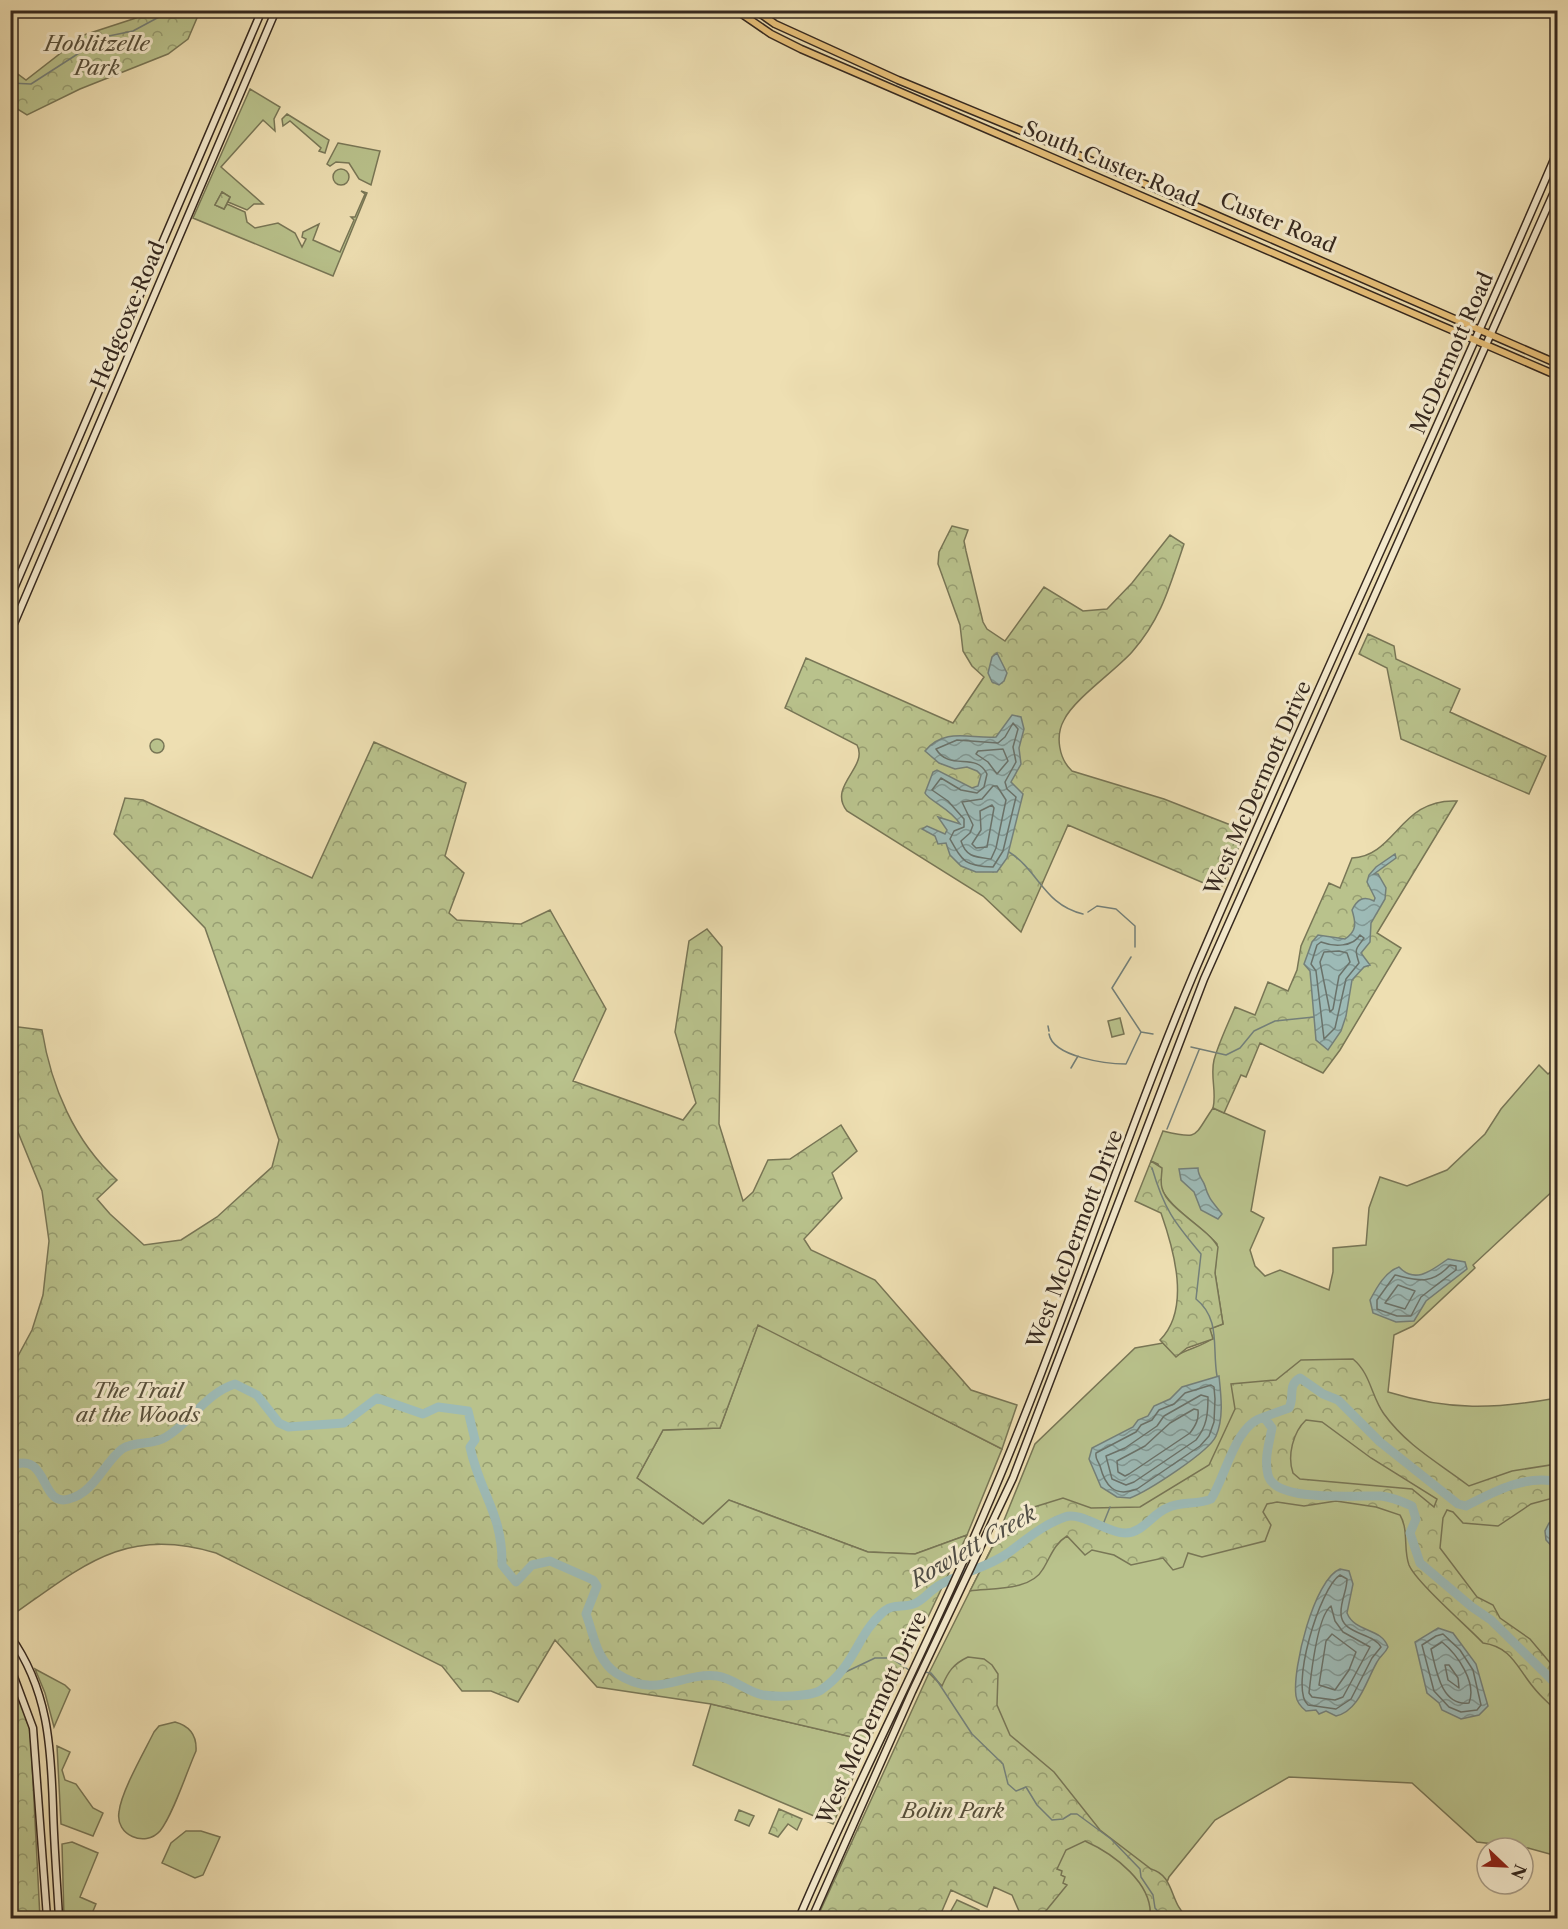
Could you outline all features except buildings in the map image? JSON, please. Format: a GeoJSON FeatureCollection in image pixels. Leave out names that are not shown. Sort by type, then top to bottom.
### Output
{"type":"FeatureCollection","features":[{"type":"Feature","properties":{"kind":"main road","name":"Hedgcoxe Road"},"geometry":{"type":"LineString","coordinates":[[10,598],[262,10]]}},
{"type":"Feature","properties":{"kind":"main road","name":"Hedgcoxe Road"},"geometry":{"type":"LineString","coordinates":[[10,633],[276,10]]}},
{"type":"Feature","properties":{"kind":"main road","name":"South Custer Road"},"geometry":{"type":"LineString","coordinates":[[736,10],[771,34],[801,49],[1557,376]]}},
{"type":"Feature","properties":{"kind":"main road","name":"Custer Road"},"geometry":{"type":"LineString","coordinates":[[755,10],[803,37],[1557,364]]}},
{"type":"Feature","properties":{"kind":"main road"},"geometry":{"type":"LineString","coordinates":[[1048,155],[1053,144]]}},
{"type":"Feature","properties":{"kind":"main road","name":"McDermott Road"},"geometry":{"type":"LineString","coordinates":[[1374,567],[1481,330],[1557,150]]}},
{"type":"Feature","properties":{"kind":"main road","name":"McDermott Road"},"geometry":{"type":"LineString","coordinates":[[1384,572],[1492,335],[1557,183]]}},
{"type":"Feature","properties":{"kind":"main road"},"geometry":{"type":"LineString","coordinates":[[1523,232],[1534,237]]}},
{"type":"Feature","properties":{"kind":"main road"},"geometry":{"type":"LineString","coordinates":[[1419,466],[1430,471]]}},
{"type":"Feature","properties":{"kind":"main road","name":"West McDermott Drive"},"geometry":{"type":"LineString","coordinates":[[799,1918],[971,1544],[1012,1448],[1194,975],[1374,567]]}},
{"type":"Feature","properties":{"kind":"main road","name":"West McDermott Drive"},"geometry":{"type":"LineString","coordinates":[[812,1918],[912,1692],[1013,1478],[1204,979],[1384,572]]}},
{"type":"Feature","properties":{"kind":"main road"},"geometry":{"type":"LineString","coordinates":[[1329,665],[1340,670]]}},
{"type":"Feature","properties":{"kind":"main road"},"geometry":{"type":"LineString","coordinates":[[1194,975],[1204,979]]}},
{"type":"Feature","properties":{"kind":"main road"},"geometry":{"type":"LineString","coordinates":[[1068,1303],[1079,1308]]}},
{"type":"Feature","properties":{"kind":"main road"},"geometry":{"type":"LineString","coordinates":[[10,1636],[32,1669],[45,1710],[51,1742],[59,1918]]}},
{"type":"Feature","properties":{"kind":"main road"},"geometry":{"type":"LineString","coordinates":[[10,1666],[33,1728],[46,1918]]}},
{"type":"Feature","properties":{"kind":"green space","name":"Hoblitzelle Park"},"geometry":{"type":"Polygon","coordinates":[[[148,11],[200,11],[188,39],[168,54],[80,89],[27,115],[11,105],[11,69],[26,80],[84,35],[136,18],[148,11]]]}},
{"type":"Feature","properties":{"kind":"green space"},"geometry":{"type":"Polygon","coordinates":[[[250,89],[280,107],[274,119],[275,131],[263,120],[221,167],[263,204],[254,204],[247,210],[228,202],[230,197],[222,192],[215,205],[224,209],[227,204],[245,212],[247,222],[255,228],[278,223],[295,233],[302,247],[306,239],[302,237],[303,232],[319,224],[313,240],[340,252],[354,220],[351,217],[355,217],[365,194],[361,191],[367,193],[333,276],[193,218],[250,89]]]}},
{"type":"Feature","properties":{"kind":"green space"},"geometry":{"type":"Polygon","coordinates":[[[287,114],[329,140],[325,153],[319,151],[321,148],[290,121],[283,126],[282,119],[287,114]]]}},
{"type":"Feature","properties":{"kind":"green space"},"geometry":{"type":"Polygon","coordinates":[[[338,143],[380,151],[371,185],[359,179],[349,163],[336,162],[330,166],[327,164],[338,143]]]}},
{"type":"Feature","properties":{"kind":"green space"},"geometry":{"type":"Polygon","coordinates":[[[338,169],[344,169],[349,177],[347,183],[338,185],[333,180],[333,174],[338,169]]]}},
{"type":"Feature","properties":{"kind":"green space"},"geometry":{"type":"Polygon","coordinates":[[[222,192],[230,197],[224,209],[215,205],[222,192]]]}},
{"type":"Feature","properties":{"kind":"green space"},"geometry":{"type":"Polygon","coordinates":[[[952,526],[968,530],[964,541],[983,622],[987,629],[1005,641],[1044,587],[1083,611],[1107,609],[1132,583],[1170,535],[1184,544],[1164,601],[1151,627],[1132,652],[1076,703],[1061,726],[1059,740],[1061,754],[1072,771],[1164,799],[1246,831],[1220,890],[1068,825],[1021,932],[983,896],[847,811],[842,802],[842,793],[858,761],[857,745],[785,708],[806,658],[953,723],[984,677],[972,666],[963,651],[960,625],[938,564],[939,552],[952,526]]]}},
{"type":"Feature","properties":{"kind":"green space"},"geometry":{"type":"Polygon","coordinates":[[[1368,634],[1394,646],[1396,659],[1460,689],[1450,712],[1546,756],[1529,794],[1401,739],[1387,668],[1359,654],[1368,634]]]}},
{"type":"Feature","properties":{"kind":"green space"},"geometry":{"type":"Polygon","coordinates":[[[157,739],[162,741],[164,746],[162,751],[157,753],[152,751],[150,746],[152,741],[157,739]]]}},
{"type":"Feature","properties":{"kind":"green space","name":"The Trail at the Woods"},"geometry":{"type":"Polygon","coordinates":[[[374,742],[466,783],[445,856],[464,873],[449,913],[457,920],[521,924],[550,910],[606,1009],[573,1081],[683,1120],[696,1103],[675,1032],[689,941],[707,929],[722,947],[719,1124],[743,1201],[753,1192],[768,1160],[790,1159],[841,1125],[857,1151],[832,1173],[842,1198],[804,1239],[811,1250],[875,1280],[971,1390],[1017,1405],[1002,1449],[758,1325],[720,1428],[663,1430],[637,1478],[703,1524],[729,1500],[868,1552],[915,1554],[967,1535],[869,1741],[711,1704],[597,1687],[555,1640],[518,1702],[491,1691],[462,1691],[442,1666],[216,1553],[184,1546],[155,1544],[130,1548],[106,1556],[83,1567],[11,1616],[11,1369],[32,1330],[43,1295],[49,1241],[42,1191],[11,1115],[11,1026],[42,1030],[51,1072],[67,1111],[88,1148],[117,1180],[97,1199],[110,1214],[144,1245],[181,1240],[217,1217],[272,1167],[279,1140],[205,928],[114,834],[125,798],[143,800],[312,878],[374,742]]]}},
{"type":"Feature","properties":{"kind":"green space"},"geometry":{"type":"Polygon","coordinates":[[[1457,801],[1377,933],[1401,948],[1340,1050],[1323,1073],[1260,1043],[1246,1077],[1241,1075],[1224,1113],[1213,1108],[1214,1060],[1235,1007],[1255,1015],[1268,982],[1288,991],[1297,970],[1301,946],[1329,883],[1340,888],[1352,858],[1367,855],[1379,848],[1410,817],[1423,808],[1438,803],[1457,801]]]}},
{"type":"Feature","properties":{"kind":"green space"},"geometry":{"type":"Polygon","coordinates":[[[1120,1018],[1124,1034],[1112,1037],[1108,1021],[1120,1018]]]}},
{"type":"Feature","properties":{"kind":"green space"},"geometry":{"type":"Polygon","coordinates":[[[1539,1065],[1548,1074],[1557,1066],[1557,1187],[1473,1265],[1475,1268],[1413,1326],[1394,1335],[1388,1392],[1432,1402],[1472,1406],[1493,1406],[1557,1398],[1557,1856],[1535,1850],[1535,1836],[1475,1836],[1475,1840],[1412,1783],[1289,1777],[1215,1820],[1169,1877],[1153,1918],[1042,1918],[1033,1905],[1071,1819],[929,1673],[998,1535],[1035,1444],[1135,1348],[1163,1343],[1176,1356],[1209,1341],[1213,1338],[1209,1329],[1223,1324],[1215,1273],[1217,1244],[1177,1209],[1164,1194],[1158,1164],[1151,1161],[1163,1131],[1184,1135],[1194,1134],[1213,1108],[1265,1131],[1251,1211],[1264,1218],[1250,1250],[1255,1266],[1265,1276],[1280,1270],[1329,1290],[1333,1272],[1333,1248],[1366,1245],[1369,1208],[1380,1177],[1407,1186],[1447,1170],[1485,1134],[1501,1109],[1539,1065]]]}},
{"type":"Feature","properties":{"kind":"green space"},"geometry":{"type":"Polygon","coordinates":[[[1151,1161],[1162,1168],[1161,1186],[1165,1196],[1218,1247],[1215,1273],[1223,1324],[1210,1329],[1213,1339],[1187,1348],[1176,1357],[1160,1340],[1175,1312],[1177,1296],[1175,1261],[1171,1244],[1161,1213],[1135,1201],[1151,1161]]]}},
{"type":"Feature","properties":{"kind":"green space"},"geometry":{"type":"Polygon","coordinates":[[[758,1324],[1002,1449],[967,1535],[915,1554],[868,1552],[729,1500],[703,1524],[637,1478],[663,1430],[720,1428],[758,1324]]]}},
{"type":"Feature","properties":{"kind":"green space"},"geometry":{"type":"Polygon","coordinates":[[[1353,1359],[1364,1371],[1384,1414],[1403,1436],[1469,1486],[1512,1471],[1557,1464],[1557,1497],[1531,1504],[1498,1526],[1463,1523],[1453,1512],[1447,1510],[1443,1518],[1440,1548],[1477,1597],[1493,1605],[1500,1618],[1530,1639],[1557,1671],[1557,1712],[1507,1654],[1493,1645],[1483,1643],[1421,1582],[1409,1565],[1403,1521],[1400,1515],[1376,1507],[1336,1501],[1304,1506],[1277,1502],[1267,1504],[1263,1512],[1271,1525],[1265,1541],[1202,1557],[1188,1553],[1183,1567],[1173,1570],[1163,1558],[1131,1565],[1114,1555],[1092,1550],[1085,1555],[1067,1536],[1056,1547],[1043,1569],[1030,1581],[1010,1587],[970,1591],[997,1538],[1010,1535],[1031,1508],[1063,1498],[1091,1508],[1140,1507],[1209,1465],[1235,1409],[1231,1384],[1276,1380],[1301,1360],[1353,1359]],[[1306,1420],[1301,1425],[1292,1445],[1291,1466],[1293,1473],[1300,1479],[1412,1489],[1434,1507],[1437,1499],[1371,1458],[1322,1422],[1306,1420]]]}},
{"type":"Feature","properties":{"kind":"green space","name":"Bolin Park"},"geometry":{"type":"Polygon","coordinates":[[[968,1657],[984,1659],[998,1674],[997,1705],[1010,1735],[1054,1772],[1100,1830],[1165,1878],[1178,1906],[1189,1918],[1150,1918],[1150,1905],[1139,1882],[1119,1862],[1085,1841],[1066,1850],[1057,1869],[1062,1871],[1061,1875],[1065,1877],[1063,1883],[1067,1885],[1040,1918],[1022,1918],[1012,1895],[994,1887],[987,1907],[951,1890],[939,1918],[817,1918],[929,1673],[942,1686],[952,1669],[968,1657]]]}},
{"type":"Feature","properties":{"kind":"green space"},"geometry":{"type":"Polygon","coordinates":[[[10,1669],[29,1724],[40,1918],[11,1918],[10,1669]]]}},
{"type":"Feature","properties":{"kind":"green space"},"geometry":{"type":"Polygon","coordinates":[[[35,1669],[70,1690],[54,1727],[45,1693],[35,1669]]]}},
{"type":"Feature","properties":{"kind":"green space"},"geometry":{"type":"Polygon","coordinates":[[[711,1704],[869,1741],[833,1824],[693,1765],[711,1704]]]}},
{"type":"Feature","properties":{"kind":"green space"},"geometry":{"type":"Polygon","coordinates":[[[175,1722],[192,1732],[196,1751],[175,1804],[160,1831],[147,1838],[132,1837],[126,1833],[119,1820],[124,1794],[154,1732],[159,1726],[175,1722]]]}},
{"type":"Feature","properties":{"kind":"green space"},"geometry":{"type":"Polygon","coordinates":[[[57,1746],[70,1752],[62,1770],[65,1780],[76,1784],[93,1808],[103,1813],[93,1836],[61,1824],[57,1746]]]}},
{"type":"Feature","properties":{"kind":"green space"},"geometry":{"type":"Polygon","coordinates":[[[779,1809],[802,1819],[797,1830],[788,1824],[778,1837],[769,1833],[779,1809]]]}},
{"type":"Feature","properties":{"kind":"green space"},"geometry":{"type":"Polygon","coordinates":[[[739,1810],[754,1816],[749,1826],[735,1820],[739,1810]]]}},
{"type":"Feature","properties":{"kind":"green space"},"geometry":{"type":"Polygon","coordinates":[[[186,1831],[201,1831],[220,1837],[203,1875],[195,1878],[162,1863],[171,1843],[186,1831]]]}},
{"type":"Feature","properties":{"kind":"green space"},"geometry":{"type":"Polygon","coordinates":[[[72,1842],[98,1853],[80,1897],[96,1904],[90,1918],[64,1918],[62,1844],[72,1842]]]}},
{"type":"Feature","properties":{"kind":"green space"},"geometry":{"type":"Polygon","coordinates":[[[957,1900],[979,1910],[977,1918],[947,1918],[957,1900]]]}},
{"type":"Feature","properties":{"kind":"water"},"geometry":{"type":"Polygon","coordinates":[[[997,653],[1007,673],[1004,681],[999,685],[992,682],[988,673],[992,657],[997,653]]]}},
{"type":"Feature","properties":{"kind":"water"},"geometry":{"type":"Polygon","coordinates":[[[1012,715],[1021,717],[1024,729],[1019,748],[1021,764],[1011,782],[1023,794],[1007,858],[997,872],[976,872],[961,866],[950,855],[946,843],[938,844],[935,836],[922,829],[927,826],[945,834],[947,830],[938,817],[960,824],[925,793],[933,772],[937,770],[972,788],[978,786],[981,775],[967,767],[955,769],[939,763],[925,751],[932,744],[949,737],[996,737],[1012,715]]]}},
{"type":"Feature","properties":{"kind":"water"},"geometry":{"type":"Polygon","coordinates":[[[1395,854],[1396,858],[1374,874],[1378,874],[1386,888],[1385,899],[1371,923],[1370,942],[1361,953],[1370,965],[1364,967],[1352,980],[1341,1031],[1328,1050],[1316,1040],[1310,971],[1304,964],[1312,942],[1318,935],[1345,939],[1352,933],[1354,906],[1358,901],[1367,898],[1374,901],[1375,898],[1367,882],[1369,875],[1376,867],[1395,854]]]}},
{"type":"Feature","properties":{"kind":"water"},"geometry":{"type":"Polygon","coordinates":[[[1198,1168],[1210,1198],[1222,1214],[1218,1219],[1201,1210],[1194,1192],[1181,1180],[1179,1169],[1198,1168]]]}},
{"type":"Feature","properties":{"kind":"water"},"geometry":{"type":"Polygon","coordinates":[[[1448,1259],[1465,1262],[1467,1269],[1426,1301],[1414,1321],[1396,1322],[1373,1313],[1370,1300],[1379,1285],[1394,1269],[1399,1267],[1412,1275],[1418,1275],[1430,1271],[1448,1259]]]}},
{"type":"Feature","properties":{"kind":"water"},"geometry":{"type":"Polygon","coordinates":[[[1219,1376],[1220,1422],[1216,1436],[1211,1443],[1163,1480],[1130,1498],[1117,1497],[1101,1487],[1089,1459],[1092,1448],[1133,1427],[1138,1420],[1148,1416],[1154,1406],[1170,1399],[1182,1387],[1219,1376]]]}},
{"type":"Feature","properties":{"kind":"water"},"geometry":{"type":"Polygon","coordinates":[[[1558,1519],[1557,1552],[1546,1540],[1545,1531],[1549,1523],[1558,1519]]]}},
{"type":"Feature","properties":{"kind":"water"},"geometry":{"type":"Polygon","coordinates":[[[1340,1569],[1349,1571],[1353,1584],[1347,1613],[1356,1624],[1380,1636],[1388,1647],[1377,1662],[1356,1702],[1344,1713],[1336,1716],[1326,1711],[1319,1714],[1316,1710],[1306,1711],[1297,1701],[1296,1683],[1301,1647],[1314,1606],[1330,1576],[1340,1569]]]}},
{"type":"Feature","properties":{"kind":"water"},"geometry":{"type":"Polygon","coordinates":[[[1438,1628],[1453,1633],[1476,1664],[1488,1706],[1479,1715],[1461,1719],[1442,1710],[1439,1703],[1427,1693],[1415,1642],[1438,1628]]]}},
{"type":"Feature","properties":{"kind":"waterway"},"geometry":{"type":"LineString","coordinates":[[10,83],[31,84],[104,37],[133,31],[172,10]]}},
{"type":"Feature","properties":{"kind":"waterway"},"geometry":{"type":"LineString","coordinates":[[1009,852],[1028,868],[1059,903],[1083,914]]}},
{"type":"Feature","properties":{"kind":"waterway"},"geometry":{"type":"LineString","coordinates":[[1088,912],[1097,906],[1116,909],[1135,926],[1135,947]]}},
{"type":"Feature","properties":{"kind":"waterway"},"geometry":{"type":"LineString","coordinates":[[1131,957],[1112,988],[1141,1032],[1153,1034]]}},
{"type":"Feature","properties":{"kind":"waterway"},"geometry":{"type":"LineString","coordinates":[[1191,1047],[1226,1055],[1240,1048],[1254,1031],[1275,1021],[1314,1017]]}},
{"type":"Feature","properties":{"kind":"waterway"},"geometry":{"type":"LineString","coordinates":[[1048,1026],[1049,1031]]}},
{"type":"Feature","properties":{"kind":"waterway"},"geometry":{"type":"LineString","coordinates":[[1049,1034],[1053,1042],[1070,1054],[1094,1061],[1126,1064],[1141,1032]]}},
{"type":"Feature","properties":{"kind":"waterway"},"geometry":{"type":"LineString","coordinates":[[1167,1129],[1199,1050]]}},
{"type":"Feature","properties":{"kind":"waterway"},"geometry":{"type":"LineString","coordinates":[[1071,1068],[1078,1056]]}},
{"type":"Feature","properties":{"kind":"waterway"},"geometry":{"type":"LineString","coordinates":[[1152,1168],[1171,1214],[1201,1254],[1196,1299],[1204,1307],[1212,1325],[1217,1376]]}},
{"type":"Feature","properties":{"kind":"waterway"},"geometry":{"type":"LineString","coordinates":[[1264,1417],[1289,1408],[1292,1388],[1300,1378],[1323,1394],[1338,1400],[1380,1442],[1458,1504],[1466,1506],[1522,1482],[1534,1480],[1558,1482]]}},
{"type":"Feature","properties":{"kind":"waterway","name":"Rowlett Creek"},"geometry":{"type":"LineString","coordinates":[[10,1466],[23,1463],[32,1465],[53,1495],[59,1499],[69,1499],[86,1490],[122,1449],[161,1440],[175,1431],[216,1394],[235,1384],[257,1395],[279,1423],[288,1427],[344,1423],[377,1398],[423,1414],[438,1407],[468,1411],[475,1440],[470,1447],[499,1532],[502,1565],[516,1582],[532,1565],[550,1561],[593,1580],[597,1586],[586,1614],[596,1646],[609,1667],[631,1681],[644,1685],[668,1684],[703,1676],[717,1676],[729,1679],[763,1695],[793,1696],[816,1692],[832,1681],[841,1672],[867,1631],[886,1610],[916,1603],[946,1581],[1000,1558],[1057,1520],[1071,1516],[1078,1517],[1110,1530],[1125,1533],[1137,1530],[1167,1508],[1211,1499],[1238,1440],[1254,1422],[1264,1417],[1272,1428],[1267,1463],[1268,1475],[1274,1484],[1300,1494],[1381,1496],[1412,1506],[1416,1519],[1410,1533],[1420,1563],[1491,1620],[1558,1686]]}},
{"type":"Feature","properties":{"kind":"waterway"},"geometry":{"type":"LineString","coordinates":[[1102,1527],[1110,1507]]}},
{"type":"Feature","properties":{"kind":"waterway"},"geometry":{"type":"LineString","coordinates":[[835,1677],[875,1658],[891,1658],[909,1670]]}},
{"type":"Feature","properties":{"kind":"waterway"},"geometry":{"type":"LineString","coordinates":[[923,1672],[931,1673],[972,1734],[1003,1764],[1008,1784],[1016,1791],[1026,1787],[1037,1805],[1052,1820],[1077,1814],[1111,1839],[1140,1869],[1141,1877],[1153,1895],[1155,1908],[1164,1918]]}}]}
